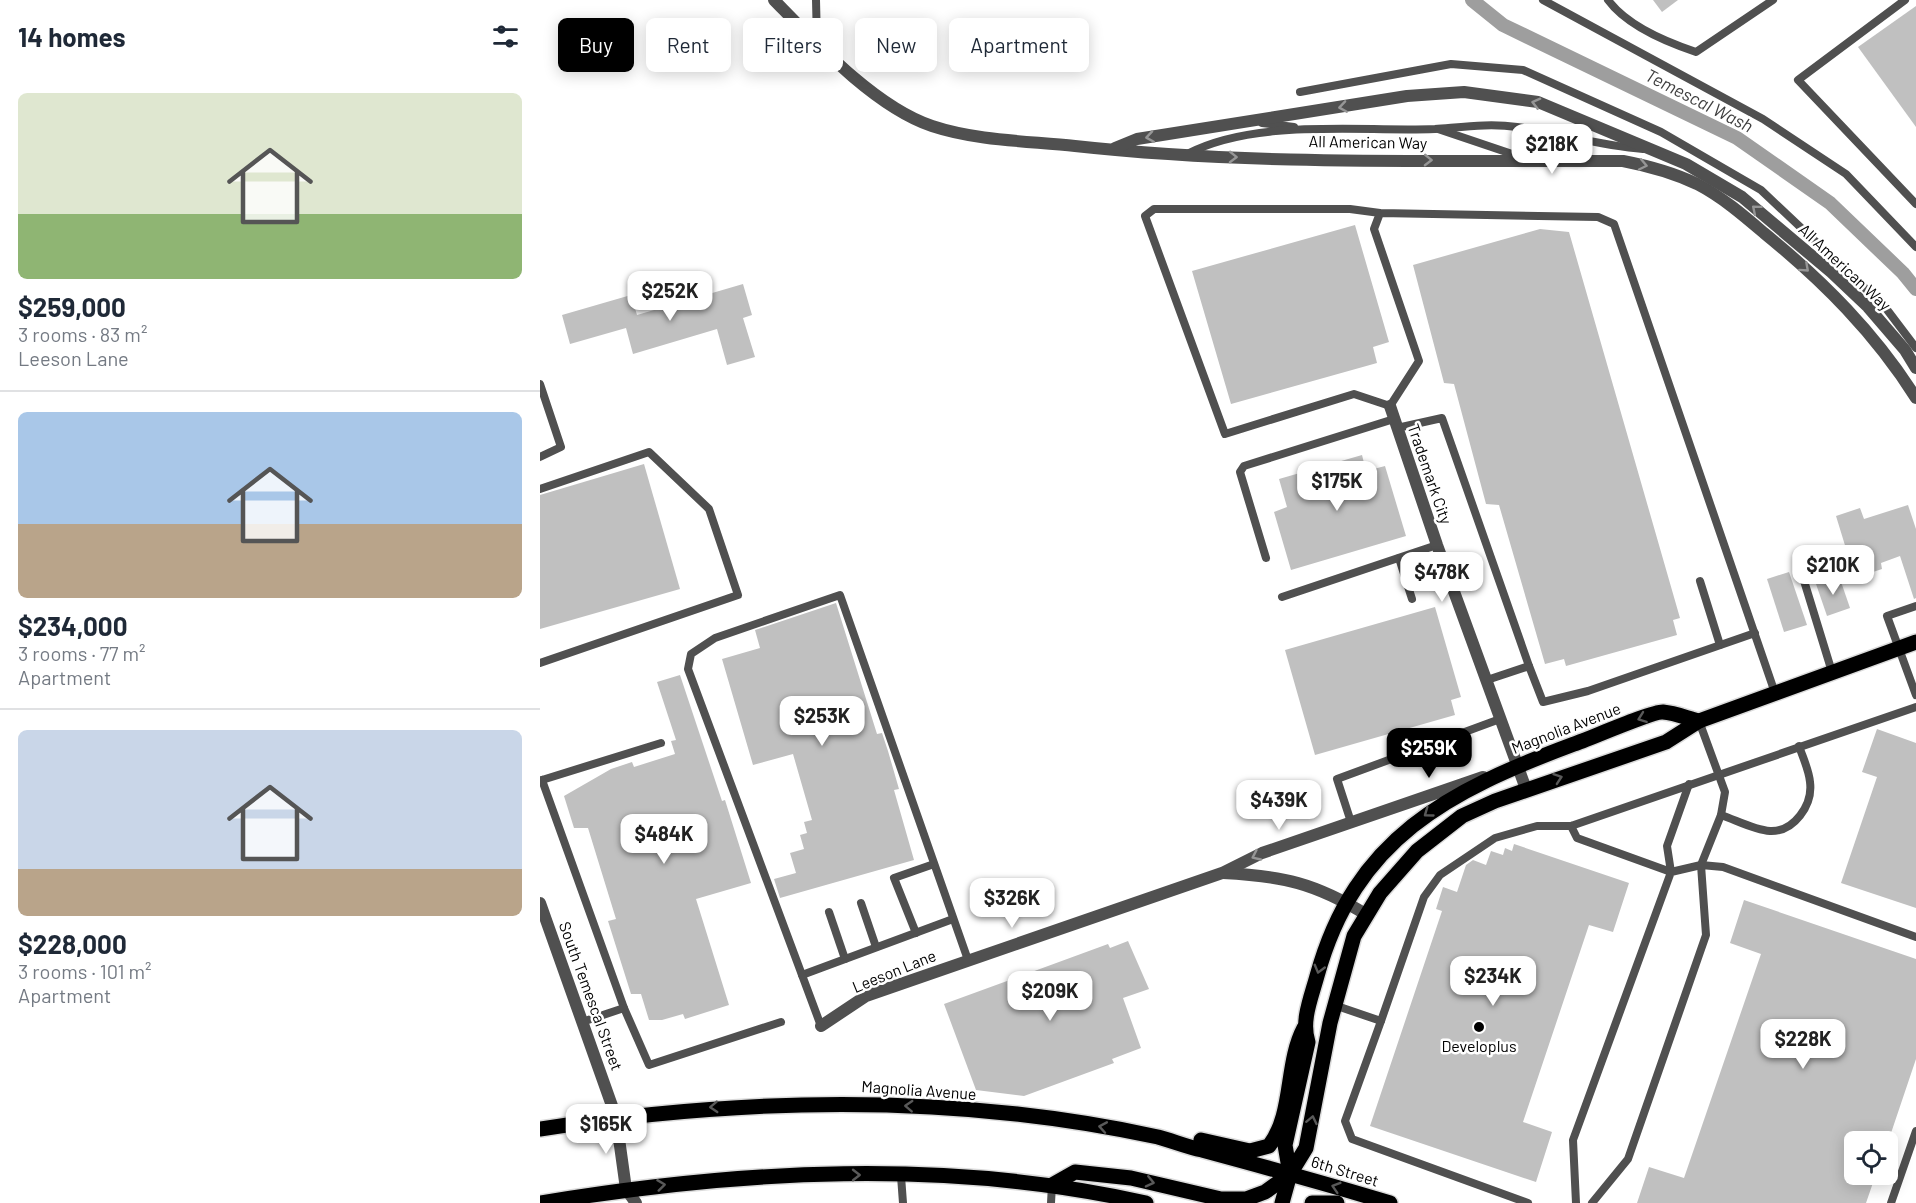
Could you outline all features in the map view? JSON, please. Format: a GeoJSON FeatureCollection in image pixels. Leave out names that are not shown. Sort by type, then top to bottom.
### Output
{"type":"FeatureCollection","features":[{"type":"Feature","properties":{"kind":"main road","name":"Magnolia Avenue"},"geometry":{"type":"LineString","coordinates":[[1282,1203],[1290,1174],[1306,1148],[1334,1005],[1354,936],[1396,873],[1432,839],[1462,816],[1526,789],[1666,742],[1699,721],[1916,642]]}},
{"type":"Feature","properties":{"kind":"main road","name":"Magnolia Avenue"},"geometry":{"type":"LineString","coordinates":[[1290,1174],[1285,1145],[1308,1042],[1304,1028],[1333,926],[1360,880],[1401,834],[1454,795],[1516,765],[1661,711],[1699,721]]}},
{"type":"Feature","properties":{"kind":"main road"},"geometry":{"type":"LineString","coordinates":[[1160,1138],[1203,1140],[1250,1151],[1269,1146],[1280,1128],[1296,1042],[1304,1028]]}},
{"type":"Feature","properties":{"kind":"main road","name":"Magnolia Avenue"},"geometry":{"type":"LineString","coordinates":[[540,1129],[616,1117],[758,1105],[865,1104],[937,1107],[1016,1116],[1160,1138],[1290,1174]]}},
{"type":"Feature","properties":{"kind":"main road"},"geometry":{"type":"LineString","coordinates":[[1052,1185],[1075,1172],[1131,1178],[1221,1199],[1246,1199],[1265,1192],[1290,1174]]}},
{"type":"Feature","properties":{"kind":"main road","name":"6th Street"},"geometry":{"type":"LineString","coordinates":[[1290,1174],[1390,1203]]}},
{"type":"Feature","properties":{"kind":"main road"},"geometry":{"type":"LineString","coordinates":[[541,1203],[626,1189],[771,1175],[961,1177],[1052,1185],[1116,1200],[1146,1203]]}},
{"type":"Feature","properties":{"kind":"main road"},"geometry":{"type":"LineString","coordinates":[[1312,1203],[1337,1203]]}},
{"type":"Feature","properties":{"kind":"street","name":"All American Way"},"geometry":{"type":"LineString","coordinates":[[774,0],[792,18]]}},
{"type":"Feature","properties":{"kind":"street","name":"All American Way"},"geometry":{"type":"LineString","coordinates":[[843,66],[887,103],[932,126],[983,136],[1112,150],[1185,155],[1623,160],[1653,167],[1695,183],[1719,196],[1781,246],[1849,308],[1880,345],[1916,398]]}},
{"type":"Feature","properties":{"kind":"street","name":"All American Way"},"geometry":{"type":"LineString","coordinates":[[1112,150],[1137,139],[1407,96],[1464,92],[1538,102],[1633,140],[1647,150],[1686,164],[1742,197],[1831,272],[1868,307],[1905,350],[1916,368]]}},
{"type":"Feature","properties":{"kind":"street","name":"Trademark City"},"geometry":{"type":"LineString","coordinates":[[1390,406],[1437,545],[1526,789]]}},
{"type":"Feature","properties":{"kind":"street","name":"Leeson Lane"},"geometry":{"type":"LineString","coordinates":[[821,1026],[866,996],[1222,873],[1262,853],[1516,765]]}},
{"type":"Feature","properties":{"kind":"street","name":"Leeson Lane"},"geometry":{"type":"LineString","coordinates":[[1222,873],[1284,878],[1309,885],[1367,915]]}},
{"type":"Feature","properties":{"kind":"street","name":"South Temescal Street"},"geometry":{"type":"LineString","coordinates":[[540,903],[616,1117],[626,1189],[636,1203]]}},
{"type":"Feature","properties":{"kind":"lane"},"geometry":{"type":"LineString","coordinates":[[816,0],[816,18]]}},
{"type":"Feature","properties":{"kind":"lane"},"geometry":{"type":"LineString","coordinates":[[1543,0],[1763,119],[1846,174],[1916,247]]}},
{"type":"Feature","properties":{"kind":"lane"},"geometry":{"type":"LineString","coordinates":[[1608,0],[1618,14],[1677,46],[1696,52],[1773,0]]}},
{"type":"Feature","properties":{"kind":"lane"},"geometry":{"type":"LineString","coordinates":[[1905,0],[1798,80],[1916,204]]}},
{"type":"Feature","properties":{"kind":"lane"},"geometry":{"type":"LineString","coordinates":[[1300,92],[1451,64],[1522,70],[1661,132],[1761,190],[1885,307],[1916,348]]}},
{"type":"Feature","properties":{"kind":"lane"},"geometry":{"type":"LineString","coordinates":[[1253,121],[1305,129]]}},
{"type":"Feature","properties":{"kind":"lane"},"geometry":{"type":"LineString","coordinates":[[1185,155],[1207,144],[1305,129],[1437,129],[1459,125],[1515,126],[1618,147],[1647,150]]}},
{"type":"Feature","properties":{"kind":"lane"},"geometry":{"type":"LineString","coordinates":[[1437,129],[1531,160]]}},
{"type":"Feature","properties":{"kind":"lane"},"geometry":{"type":"LineString","coordinates":[[1380,213],[1374,229],[1419,361],[1390,406],[1354,394],[1225,434],[1145,216],[1154,209],[1350,209],[1380,213],[1598,217],[1614,224],[1775,693]]}},
{"type":"Feature","properties":{"kind":"lane"},"geometry":{"type":"LineString","coordinates":[[540,384],[561,447],[540,457]]}},
{"type":"Feature","properties":{"kind":"lane"},"geometry":{"type":"LineString","coordinates":[[1266,558],[1240,472],[1244,466],[1395,423],[1442,418],[1543,702],[1588,691],[1755,633]]}},
{"type":"Feature","properties":{"kind":"lane"},"geometry":{"type":"LineString","coordinates":[[540,489],[649,452],[709,509],[738,596],[540,663]]}},
{"type":"Feature","properties":{"kind":"lane"},"geometry":{"type":"LineString","coordinates":[[1282,597],[1437,545]]}},
{"type":"Feature","properties":{"kind":"lane"},"geometry":{"type":"LineString","coordinates":[[1399,558],[1412,599]]}},
{"type":"Feature","properties":{"kind":"lane"},"geometry":{"type":"LineString","coordinates":[[1797,558],[1832,672]]}},
{"type":"Feature","properties":{"kind":"lane"},"geometry":{"type":"LineString","coordinates":[[1700,581],[1720,645]]}},
{"type":"Feature","properties":{"kind":"lane"},"geometry":{"type":"LineString","coordinates":[[821,1026],[688,669],[691,654],[715,638],[840,595],[968,960]]}},
{"type":"Feature","properties":{"kind":"lane"},"geometry":{"type":"LineString","coordinates":[[1916,606],[1887,616],[1916,695]]}},
{"type":"Feature","properties":{"kind":"lane"},"geometry":{"type":"LineString","coordinates":[[1486,680],[1529,666]]}},
{"type":"Feature","properties":{"kind":"lane"},"geometry":{"type":"LineString","coordinates":[[1528,1203],[1352,1139],[1345,1121],[1424,897],[1440,875],[1495,838],[1537,826],[1571,826],[1718,773],[1916,707]]}},
{"type":"Feature","properties":{"kind":"lane"},"geometry":{"type":"LineString","coordinates":[[1351,822],[1337,779],[1500,719]]}},
{"type":"Feature","properties":{"kind":"lane"},"geometry":{"type":"LineString","coordinates":[[1592,1203],[1628,1159],[1706,935],[1701,865],[1721,815],[1725,792],[1699,721]]}},
{"type":"Feature","properties":{"kind":"lane"},"geometry":{"type":"LineString","coordinates":[[661,743],[541,781],[624,1008],[649,1065],[781,1022]]}},
{"type":"Feature","properties":{"kind":"lane"},"geometry":{"type":"LineString","coordinates":[[1721,815],[1772,831],[1790,827],[1799,818],[1807,802],[1811,784],[1799,746]]}},
{"type":"Feature","properties":{"kind":"lane"},"geometry":{"type":"LineString","coordinates":[[1576,1203],[1574,1140],[1671,872],[1667,846],[1689,784]]}},
{"type":"Feature","properties":{"kind":"lane"},"geometry":{"type":"LineString","coordinates":[[1571,826],[1577,838],[1671,872],[1701,865],[1723,867],[1916,937]]}},
{"type":"Feature","properties":{"kind":"lane"},"geometry":{"type":"LineString","coordinates":[[916,933],[894,879],[934,864]]}},
{"type":"Feature","properties":{"kind":"lane"},"geometry":{"type":"LineString","coordinates":[[861,903],[876,947]]}},
{"type":"Feature","properties":{"kind":"lane"},"geometry":{"type":"LineString","coordinates":[[829,912],[845,959]]}},
{"type":"Feature","properties":{"kind":"lane"},"geometry":{"type":"LineString","coordinates":[[802,975],[953,919]]}},
{"type":"Feature","properties":{"kind":"lane"},"geometry":{"type":"LineString","coordinates":[[1334,1005],[1381,1021]]}},
{"type":"Feature","properties":{"kind":"lane"},"geometry":{"type":"LineString","coordinates":[[582,1022],[624,1008]]}},
{"type":"Feature","properties":{"kind":"lane"},"geometry":{"type":"LineString","coordinates":[[1891,1203],[1916,1131]]}},
{"type":"Feature","properties":{"kind":"lane"},"geometry":{"type":"LineString","coordinates":[[901,1176],[903,1203]]}},
{"type":"Feature","properties":{"kind":"lane"},"geometry":{"type":"LineString","coordinates":[[1050,1203],[1052,1185]]}},
{"type":"Feature","properties":{"kind":"building"},"geometry":{"type":"Polygon","coordinates":[[[1653,0],[1678,0],[1662,12],[1653,0]]]}},
{"type":"Feature","properties":{"kind":"building"},"geometry":{"type":"Polygon","coordinates":[[[1916,6],[1916,127],[1858,47],[1916,6]]]}},
{"type":"Feature","properties":{"kind":"building"},"geometry":{"type":"Polygon","coordinates":[[[1355,225],[1389,342],[1373,347],[1377,363],[1231,404],[1192,271],[1355,225]]]}},
{"type":"Feature","properties":{"kind":"building"},"geometry":{"type":"Polygon","coordinates":[[[1540,229],[1569,232],[1680,618],[1673,620],[1677,635],[1566,666],[1564,659],[1545,664],[1499,505],[1486,504],[1454,384],[1444,383],[1413,265],[1540,229]]]}},
{"type":"Feature","properties":{"kind":"building"},"geometry":{"type":"Polygon","coordinates":[[[743,284],[752,315],[743,318],[755,357],[727,365],[717,329],[633,354],[626,328],[570,344],[562,315],[631,295],[637,315],[743,284]]]}},
{"type":"Feature","properties":{"kind":"building"},"geometry":{"type":"Polygon","coordinates":[[[1362,455],[1366,471],[1385,466],[1406,536],[1291,570],[1274,512],[1287,507],[1279,479],[1362,455]]]}},
{"type":"Feature","properties":{"kind":"building"},"geometry":{"type":"Polygon","coordinates":[[[644,464],[680,589],[540,629],[540,495],[644,464]]]}},
{"type":"Feature","properties":{"kind":"building"},"geometry":{"type":"Polygon","coordinates":[[[1908,505],[1916,529],[1916,598],[1914,599],[1900,556],[1881,563],[1882,569],[1855,578],[1836,516],[1860,508],[1864,519],[1908,505]]]}},
{"type":"Feature","properties":{"kind":"building"},"geometry":{"type":"Polygon","coordinates":[[[1789,572],[1807,625],[1784,632],[1767,579],[1789,572]]]}},
{"type":"Feature","properties":{"kind":"building"},"geometry":{"type":"Polygon","coordinates":[[[1839,576],[1850,608],[1827,616],[1816,584],[1839,576]]]}},
{"type":"Feature","properties":{"kind":"building"},"geometry":{"type":"Polygon","coordinates":[[[836,603],[877,734],[882,733],[888,751],[899,789],[894,790],[914,860],[780,898],[774,879],[796,873],[790,853],[804,849],[800,835],[807,833],[804,822],[812,820],[793,754],[753,765],[722,659],[760,648],[755,630],[836,603]]]}},
{"type":"Feature","properties":{"kind":"building"},"geometry":{"type":"Polygon","coordinates":[[[1435,607],[1461,697],[1451,700],[1455,715],[1315,755],[1285,650],[1435,607]]]}},
{"type":"Feature","properties":{"kind":"building"},"geometry":{"type":"Polygon","coordinates":[[[680,675],[722,801],[725,800],[751,883],[696,899],[729,1005],[685,1019],[683,1014],[662,1020],[649,1020],[641,994],[631,994],[608,921],[616,919],[588,828],[574,828],[564,796],[611,769],[632,762],[634,767],[675,754],[671,741],[676,740],[657,682],[680,675]]]}},
{"type":"Feature","properties":{"kind":"building"},"geometry":{"type":"Polygon","coordinates":[[[1877,729],[1916,743],[1916,908],[1841,883],[1877,777],[1862,772],[1877,729]]]}},
{"type":"Feature","properties":{"kind":"building","name":"Developlus"},"geometry":{"type":"Polygon","coordinates":[[[1514,844],[1629,883],[1613,932],[1589,925],[1523,1122],[1552,1132],[1536,1182],[1370,1126],[1442,911],[1436,909],[1443,887],[1457,892],[1466,865],[1473,860],[1486,865],[1491,851],[1503,855],[1505,848],[1512,851],[1514,844]]]}},
{"type":"Feature","properties":{"kind":"building"},"geometry":{"type":"Polygon","coordinates":[[[1744,900],[1916,959],[1916,1059],[1892,1131],[1844,1131],[1844,1185],[1872,1185],[1866,1203],[1637,1203],[1649,1167],[1684,1178],[1761,954],[1730,943],[1744,900]]]}},
{"type":"Feature","properties":{"kind":"building"},"geometry":{"type":"Polygon","coordinates":[[[1128,941],[1149,989],[1123,998],[1141,1048],[1112,1059],[1114,1063],[1024,1096],[976,1090],[944,1004],[1108,944],[1110,948],[1128,941]]]}},
{"type":"Feature","properties":{"kind":"waterway","name":"Temescal Wash"},"geometry":{"type":"LineString","coordinates":[[1472,0],[1503,25],[1737,138],[1830,203],[1903,273],[1916,289]]}},
{"type":"Feature","properties":{"kind":"place","name":"Developlus"},"geometry":{"type":"Point","coordinates":[1479,1027]}}]}
